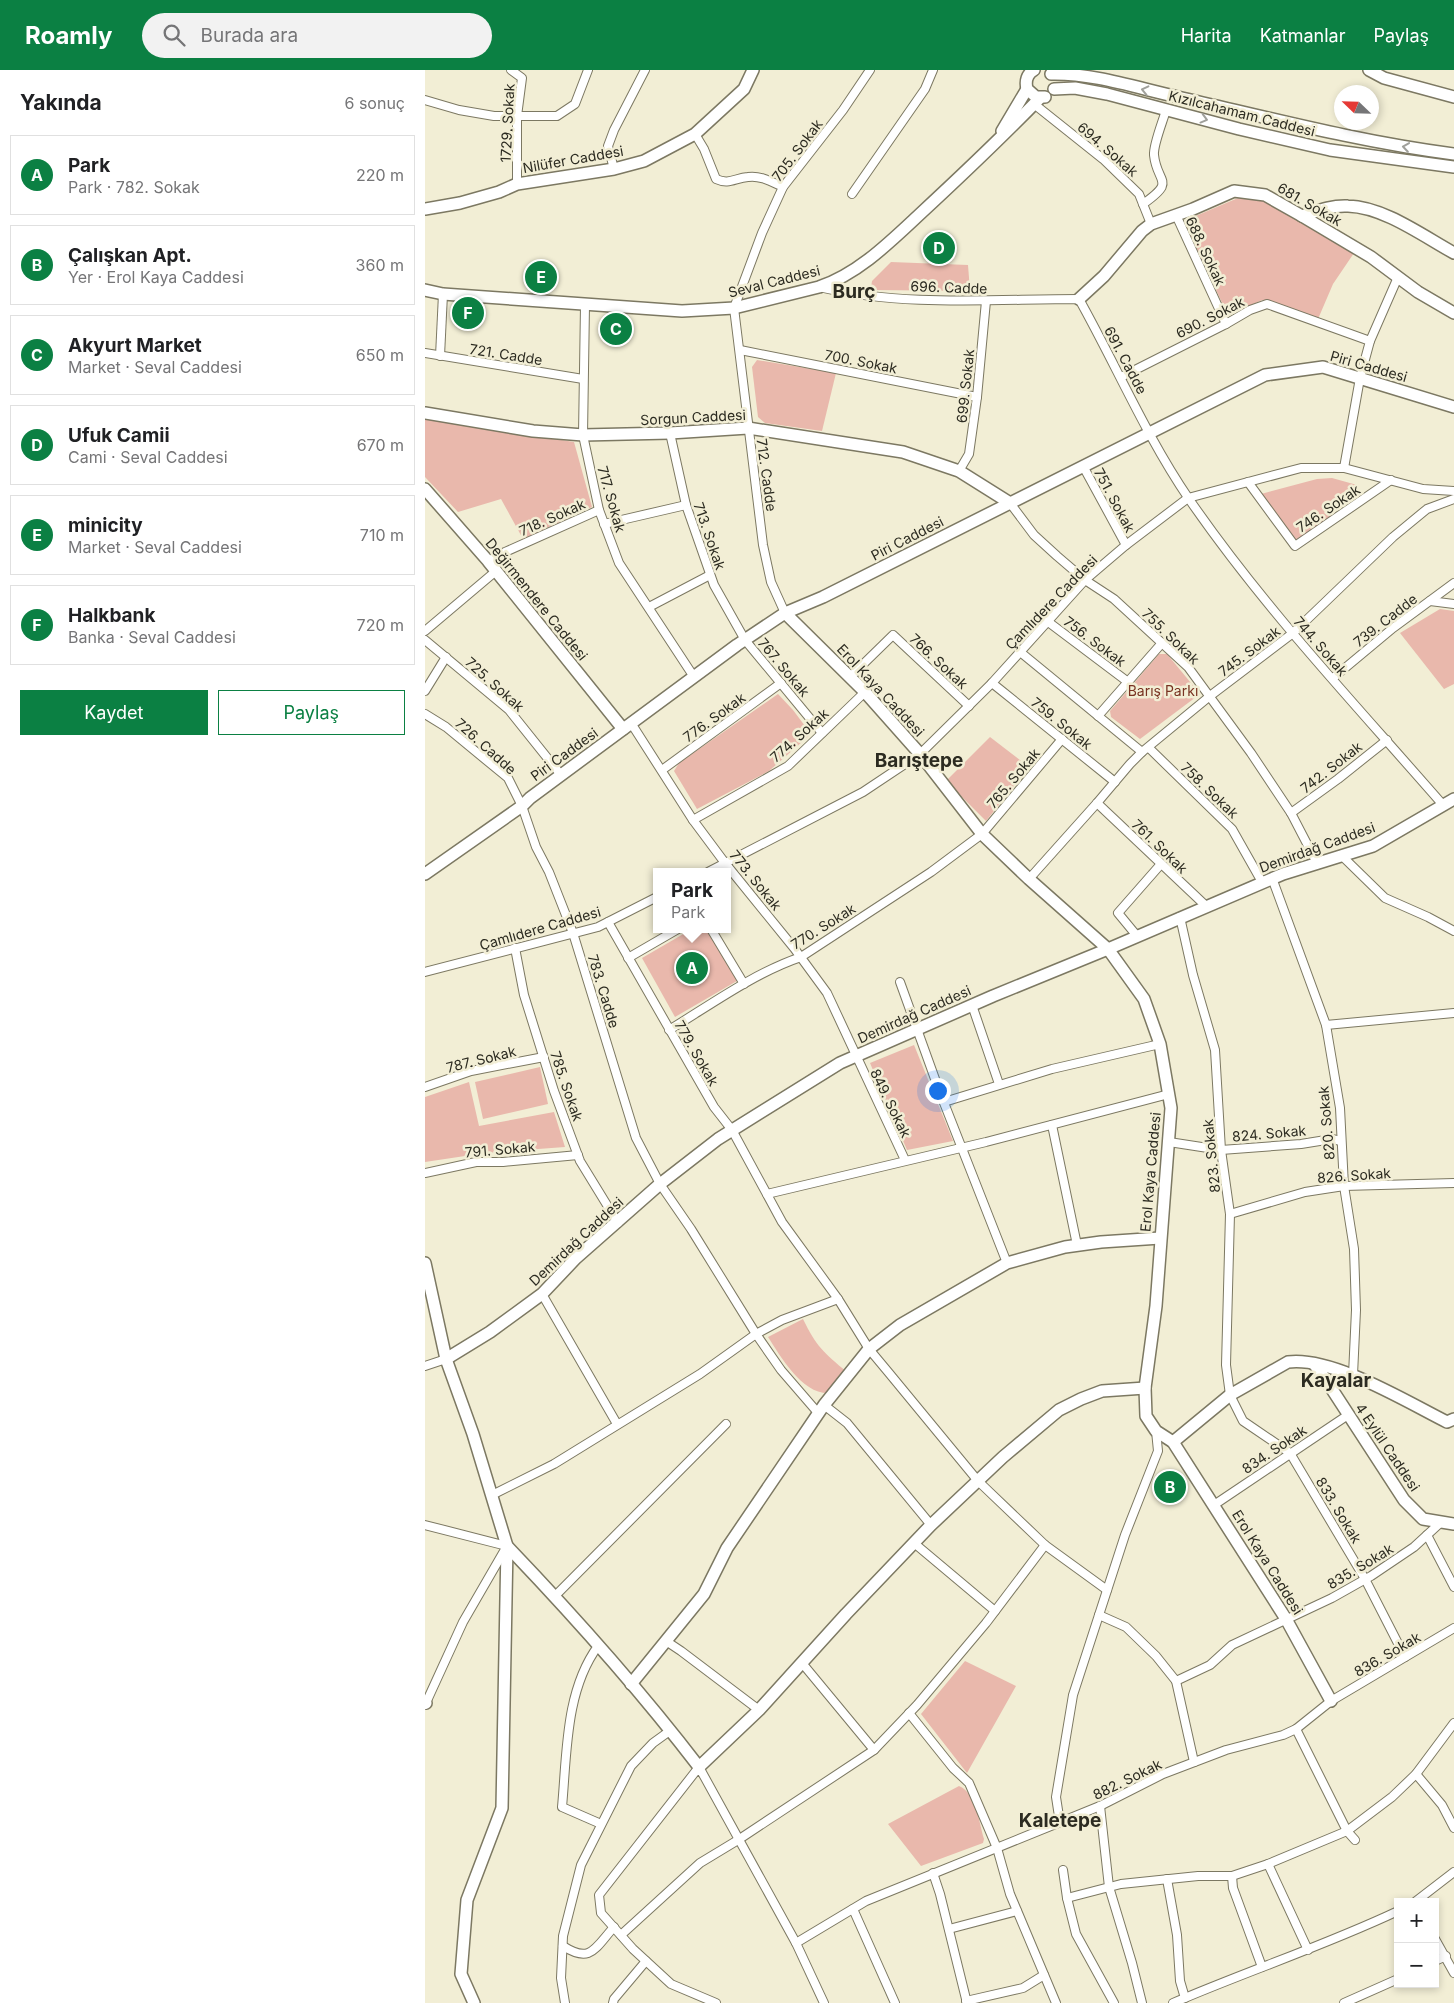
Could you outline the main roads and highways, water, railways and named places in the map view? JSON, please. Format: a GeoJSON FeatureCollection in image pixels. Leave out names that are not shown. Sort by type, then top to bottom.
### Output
{"type":"FeatureCollection","features":[{"type":"Feature","properties":{"kind":"place","name":"Ufuk Camii"},"geometry":{"type":"Point","coordinates":[939,248]}},
{"type":"Feature","properties":{"kind":"place","name":"minicity"},"geometry":{"type":"Point","coordinates":[541,277]}},
{"type":"Feature","properties":{"kind":"place","name":"Halkbank"},"geometry":{"type":"Point","coordinates":[468,313]}},
{"type":"Feature","properties":{"kind":"place","name":"Akyurt Market"},"geometry":{"type":"Point","coordinates":[616,329]}},
{"type":"Feature","properties":{"kind":"place","name":"Park"},"geometry":{"type":"Point","coordinates":[692,968]}},
{"type":"Feature","properties":{"kind":"place","name":"Çalışkan Apt."},"geometry":{"type":"Point","coordinates":[1170,1487]}},
{"type":"Feature","properties":{"kind":"district","name":"Burç"},"geometry":{"type":"Point","coordinates":[854,291]}},
{"type":"Feature","properties":{"kind":"district","name":"Barıştepe"},"geometry":{"type":"Point","coordinates":[919,760]}},
{"type":"Feature","properties":{"kind":"district","name":"Kayalar"},"geometry":{"type":"Point","coordinates":[1336,1380]}},
{"type":"Feature","properties":{"kind":"district","name":"Kaletepe"},"geometry":{"type":"Point","coordinates":[1060,1820]}},
{"type":"Feature","properties":{"kind":"park label","name":"Barış Parkı"},"geometry":{"type":"Point","coordinates":[1163,690]}}]}
